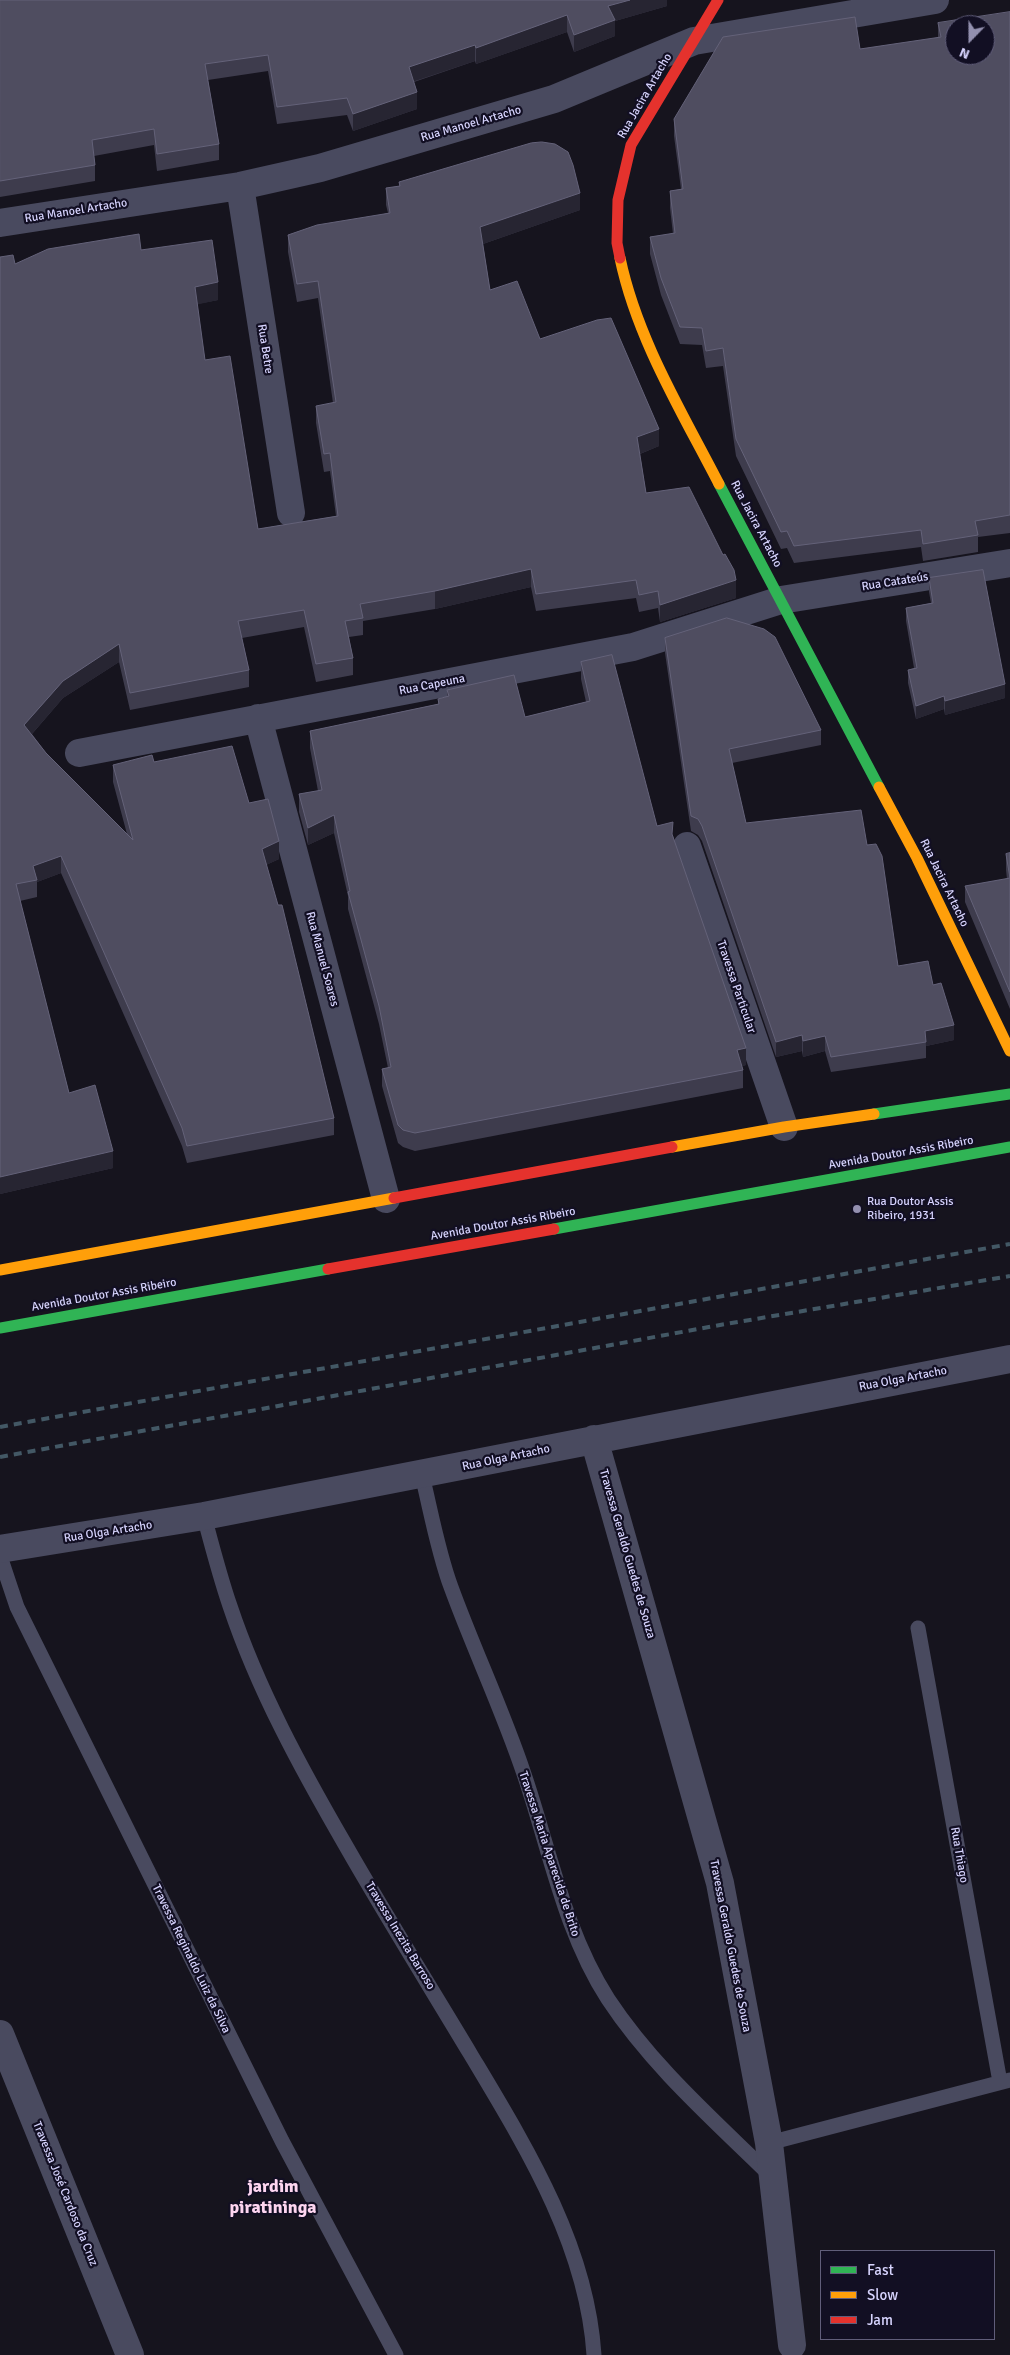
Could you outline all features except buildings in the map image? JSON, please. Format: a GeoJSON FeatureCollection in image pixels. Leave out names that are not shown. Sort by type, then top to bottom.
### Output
{"type":"FeatureCollection","features":[{"type":"Feature","properties":{"kind":"main road","name":"Rua Jacira Artacho"},"geometry":{"type":"LineString","coordinates":[[718,0],[631,145],[618,200],[616,243],[627,290],[654,358],[917,858],[1010,1051]]}},
{"type":"Feature","properties":{"kind":"main road"},"geometry":{"type":"LineString","coordinates":[[0,1270],[784,1127],[1010,1094]]}},
{"type":"Feature","properties":{"kind":"main road","name":"Avenida Doutor Assis Ribeiro"},"geometry":{"type":"LineString","coordinates":[[0,1328],[1010,1147]]}},
{"type":"Feature","properties":{"kind":"street","name":"Rua Manoel Artacho"},"geometry":{"type":"LineString","coordinates":[[0,223],[240,186],[320,168],[554,100],[694,41],[934,0]]}},
{"type":"Feature","properties":{"kind":"street","name":"Rua Betre"},"geometry":{"type":"LineString","coordinates":[[240,186],[291,513]]}},
{"type":"Feature","properties":{"kind":"street","name":"Rua Catateús"},"geometry":{"type":"LineString","coordinates":[[781,600],[1010,563]]}},
{"type":"Feature","properties":{"kind":"street","name":"Rua Capeuna"},"geometry":{"type":"LineString","coordinates":[[79,753],[632,647],[781,600]]}},
{"type":"Feature","properties":{"kind":"street","name":"Rua Manuel Soares"},"geometry":{"type":"LineString","coordinates":[[258,718],[386,1199]]}},
{"type":"Feature","properties":{"kind":"street","name":"Travessa Particular"},"geometry":{"type":"LineString","coordinates":[[687,846],[784,1127]]}},
{"type":"Feature","properties":{"kind":"street","name":"Rua Olga Artacho"},"geometry":{"type":"LineString","coordinates":[[0,1549],[204,1516],[1010,1360]]}},
{"type":"Feature","properties":{"kind":"street","name":"Travessa Geraldo Guedes de Souza"},"geometry":{"type":"LineString","coordinates":[[594,1439],[720,1882],[769,2143],[792,2345]]}},
{"type":"Feature","properties":{"kind":"street","name":"Travessa José Cardoso da Cruz"},"geometry":{"type":"LineString","coordinates":[[0,2034],[130,2355]]}},
{"type":"Feature","properties":{"kind":"lane","name":"Travessa Maria Aparecida de Brito"},"geometry":{"type":"LineString","coordinates":[[422,1475],[450,1586],[496,1695],[579,1947],[608,1999],[644,2047],[773,2178]]}},
{"type":"Feature","properties":{"kind":"lane","name":"Travessa Inezita Barroso"},"geometry":{"type":"LineString","coordinates":[[204,1516],[230,1606],[257,1676],[305,1772],[346,1846],[522,2140],[554,2206],[579,2275],[594,2355]]}},
{"type":"Feature","properties":{"kind":"lane","name":"Travessa Reginaldo Luiz da Silva"},"geometry":{"type":"LineString","coordinates":[[0,1556],[16,1607],[282,2141],[396,2355]]}},
{"type":"Feature","properties":{"kind":"lane","name":"Rua Thiago"},"geometry":{"type":"LineString","coordinates":[[918,1628],[1005,2081]]}},
{"type":"Feature","properties":{"kind":"lane"},"geometry":{"type":"LineString","coordinates":[[769,2143],[1005,2081]]}},
{"type":"Feature","properties":{"kind":"railway"},"geometry":{"type":"LineString","coordinates":[[0,1427],[1010,1244]]}},
{"type":"Feature","properties":{"kind":"railway"},"geometry":{"type":"LineString","coordinates":[[0,1457],[720,1325],[1010,1276]]}},
{"type":"Feature","properties":{"kind":"traffic: fast"},"geometry":{"type":"LineString","coordinates":[[719,484],[879,787]]}},
{"type":"Feature","properties":{"kind":"traffic: fast"},"geometry":{"type":"LineString","coordinates":[[874,1114],[1010,1094]]}},
{"type":"Feature","properties":{"kind":"traffic: fast"},"geometry":{"type":"LineString","coordinates":[[554,1229],[1010,1147]]}},
{"type":"Feature","properties":{"kind":"traffic: fast"},"geometry":{"type":"LineString","coordinates":[[0,1328],[328,1269]]}},
{"type":"Feature","properties":{"kind":"traffic: slow"},"geometry":{"type":"LineString","coordinates":[[620,258],[637,317],[649,346],[719,484]]}},
{"type":"Feature","properties":{"kind":"traffic: slow"},"geometry":{"type":"LineString","coordinates":[[879,787],[917,858],[1010,1051]]}},
{"type":"Feature","properties":{"kind":"traffic: slow"},"geometry":{"type":"LineString","coordinates":[[672,1147],[784,1127],[874,1114]]}},
{"type":"Feature","properties":{"kind":"traffic: slow"},"geometry":{"type":"LineString","coordinates":[[0,1270],[394,1198]]}},
{"type":"Feature","properties":{"kind":"traffic: jam"},"geometry":{"type":"LineString","coordinates":[[620,258],[617,243],[618,200],[631,145],[718,0]]}},
{"type":"Feature","properties":{"kind":"traffic: jam"},"geometry":{"type":"LineString","coordinates":[[394,1198],[672,1147]]}},
{"type":"Feature","properties":{"kind":"traffic: jam"},"geometry":{"type":"LineString","coordinates":[[328,1269],[554,1229]]}},
{"type":"Feature","properties":{"kind":"place","name":"Rua Doutor Assis Ribeiro, 1931"},"geometry":{"type":"Point","coordinates":[857,1209]}},
{"type":"Feature","properties":{"kind":"district","name":"jardim piratininga"},"geometry":{"type":"Point","coordinates":[273,2197]}}]}
